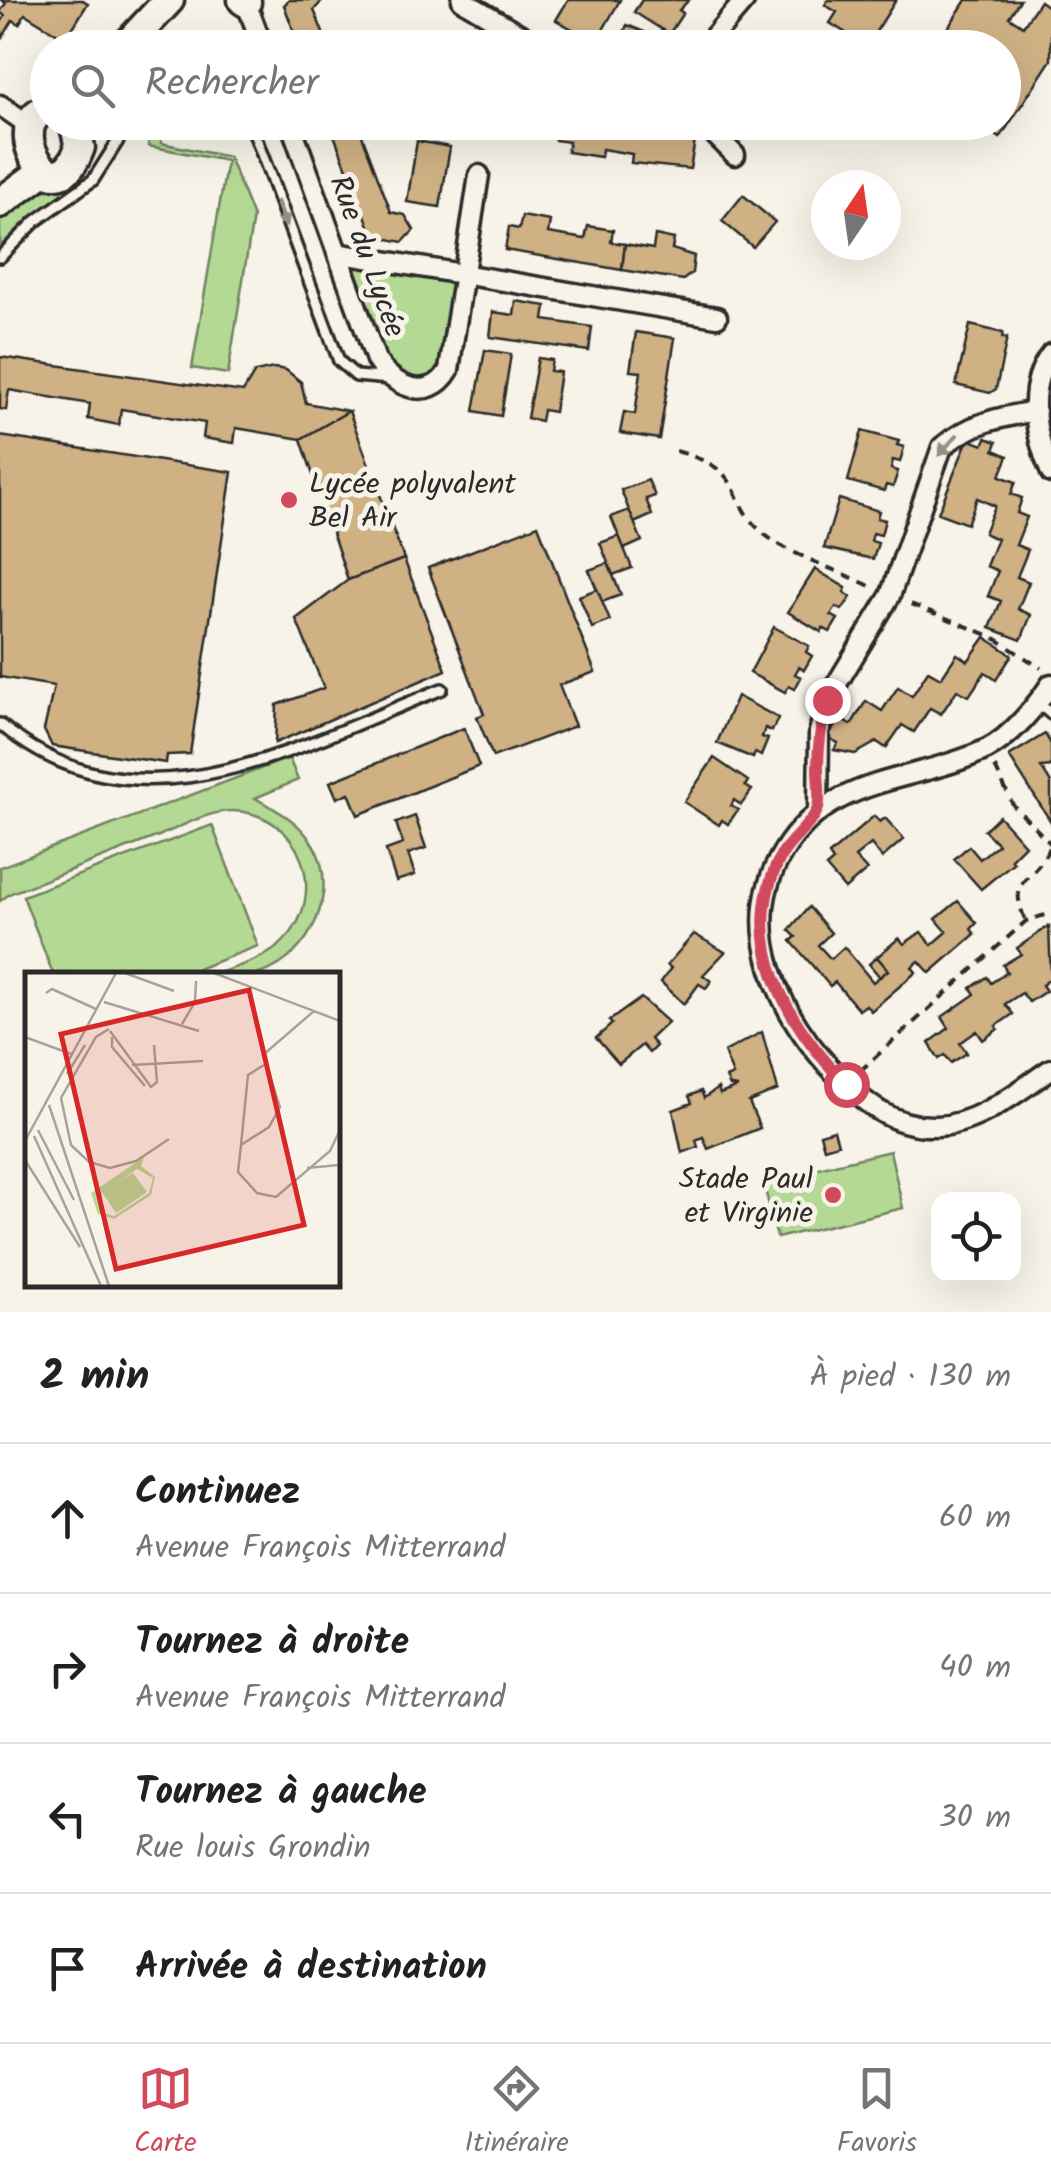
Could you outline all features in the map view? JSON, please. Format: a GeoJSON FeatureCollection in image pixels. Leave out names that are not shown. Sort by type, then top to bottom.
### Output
{"type":"FeatureCollection","features":[{"type":"Feature","properties":{"kind":"main road"},"geometry":{"type":"LineString","coordinates":[[141,30],[170,0]]}},
{"type":"Feature","properties":{"kind":"main road"},"geometry":{"type":"LineString","coordinates":[[162,30],[188,0]]}},
{"type":"Feature","properties":{"kind":"main road"},"geometry":{"type":"LineString","coordinates":[[19,126],[24,162],[42,172]]}},
{"type":"Feature","properties":{"kind":"main road"},"geometry":{"type":"LineString","coordinates":[[0,204],[42,172],[70,164],[77,140]]}},
{"type":"Feature","properties":{"kind":"street"},"geometry":{"type":"LineString","coordinates":[[462,0],[513,30]]}},
{"type":"Feature","properties":{"kind":"street"},"geometry":{"type":"LineString","coordinates":[[719,30],[745,0]]}},
{"type":"Feature","properties":{"kind":"street"},"geometry":{"type":"LineString","coordinates":[[244,1],[257,30]]}},
{"type":"Feature","properties":{"kind":"street","name":"Rue du Lycée"},"geometry":{"type":"LineString","coordinates":[[296,140],[376,360],[389,380],[409,390],[443,380],[455,347],[479,175]]}},
{"type":"Feature","properties":{"kind":"street"},"geometry":{"type":"LineString","coordinates":[[719,140],[734,156]]}},
{"type":"Feature","properties":{"kind":"street"},"geometry":{"type":"LineString","coordinates":[[337,253],[717,317]]}},
{"type":"Feature","properties":{"kind":"street"},"geometry":{"type":"LineString","coordinates":[[1051,354],[1038,382],[1036,410],[1038,442],[1051,473]]}},
{"type":"Feature","properties":{"kind":"street"},"geometry":{"type":"LineString","coordinates":[[818,810],[819,732],[827,700],[890,596],[942,447],[959,432],[994,418],[1036,410]]}},
{"type":"Feature","properties":{"kind":"street"},"geometry":{"type":"LineString","coordinates":[[1051,684],[1044,709],[989,748],[859,787],[818,810],[781,855],[768,887],[762,917],[765,950],[793,1021],[810,1047],[883,1115],[910,1125],[940,1126],[968,1120],[1051,1069]]}},
{"type":"Feature","properties":{"kind":"lane"},"geometry":{"type":"LineString","coordinates":[[0,257],[36,221],[93,180],[119,140]]}},
{"type":"Feature","properties":{"kind":"lane"},"geometry":{"type":"LineString","coordinates":[[257,140],[339,361],[356,376],[389,380]]}},
{"type":"Feature","properties":{"kind":"lane"},"geometry":{"type":"LineString","coordinates":[[0,724],[26,747],[60,764],[94,774],[161,781],[242,768],[442,689]]}},
{"type":"Feature","properties":{"kind":"path"},"geometry":{"type":"LineString","coordinates":[[676,451],[699,457],[727,474],[764,534],[890,596],[993,637],[1051,674]]}},
{"type":"Feature","properties":{"kind":"path"},"geometry":{"type":"LineString","coordinates":[[989,748],[1000,784],[1012,805],[1051,844],[1042,864],[1018,886],[1016,895],[1026,921]]}},
{"type":"Feature","properties":{"kind":"path"},"geometry":{"type":"LineString","coordinates":[[846,1084],[1026,921],[1051,913]]}},
{"type":"Feature","properties":{"kind":"green space"},"geometry":{"type":"Polygon","coordinates":[[[149,140],[161,140],[229,157],[253,217],[228,374],[192,368],[227,161],[148,146],[149,140]]]}},
{"type":"Feature","properties":{"kind":"green space"},"geometry":{"type":"Polygon","coordinates":[[[73,188],[25,222],[0,247],[0,214],[41,191],[73,188]]]}},
{"type":"Feature","properties":{"kind":"green space"},"geometry":{"type":"Polygon","coordinates":[[[337,253],[463,277],[443,381],[389,379],[337,253]]]}},
{"type":"Feature","properties":{"kind":"green space"},"geometry":{"type":"Polygon","coordinates":[[[289,758],[298,780],[255,798],[302,830],[314,846],[324,883],[316,921],[294,953],[264,972],[222,972],[277,947],[298,922],[305,902],[306,880],[292,841],[277,826],[258,816],[225,811],[206,816],[11,893],[0,901],[0,867],[289,758]]]}},
{"type":"Feature","properties":{"kind":"green space"},"geometry":{"type":"Polygon","coordinates":[[[212,825],[258,946],[189,972],[52,972],[23,896],[212,825]]]}},
{"type":"Feature","properties":{"kind":"green space","name":"Stade Paul et Virginie"},"geometry":{"type":"Polygon","coordinates":[[[890,1151],[903,1208],[777,1238],[763,1181],[890,1151]]]}},
{"type":"Feature","properties":{"kind":"building"},"geometry":{"type":"Polygon","coordinates":[[[1,0],[88,3],[72,30],[51,30],[25,14],[19,24],[13,20],[3,37],[0,24],[5,16],[0,12],[6,3],[1,0]]]}},
{"type":"Feature","properties":{"kind":"building"},"geometry":{"type":"Polygon","coordinates":[[[289,0],[323,0],[314,10],[322,30],[293,30],[284,5],[289,0]]]}},
{"type":"Feature","properties":{"kind":"building"},"geometry":{"type":"Polygon","coordinates":[[[568,0],[620,0],[603,30],[574,30],[556,20],[568,0]]]}},
{"type":"Feature","properties":{"kind":"building"},"geometry":{"type":"Polygon","coordinates":[[[642,0],[689,0],[679,10],[683,13],[672,30],[663,30],[634,12],[642,0]]]}},
{"type":"Feature","properties":{"kind":"building"},"geometry":{"type":"Polygon","coordinates":[[[828,0],[896,0],[877,30],[841,30],[830,23],[837,12],[825,5],[828,0]]]}},
{"type":"Feature","properties":{"kind":"building"},"geometry":{"type":"Polygon","coordinates":[[[966,0],[1020,0],[1009,17],[1023,26],[1040,1],[1051,9],[1051,60],[1021,106],[1021,30],[947,30],[966,0]]]}},
{"type":"Feature","properties":{"kind":"building"},"geometry":{"type":"Polygon","coordinates":[[[336,140],[364,140],[391,212],[405,215],[414,230],[403,242],[373,236],[336,140]]]}},
{"type":"Feature","properties":{"kind":"building"},"geometry":{"type":"Polygon","coordinates":[[[555,140],[695,140],[690,169],[631,163],[632,154],[602,149],[601,157],[567,152],[569,142],[555,140]]]}},
{"type":"Feature","properties":{"kind":"building"},"geometry":{"type":"Polygon","coordinates":[[[417,141],[450,147],[440,207],[407,202],[417,141]]]}},
{"type":"Feature","properties":{"kind":"building"},"geometry":{"type":"Polygon","coordinates":[[[743,195],[775,222],[753,247],[722,221],[743,195]]]}},
{"type":"Feature","properties":{"kind":"building"},"geometry":{"type":"Polygon","coordinates":[[[522,216],[550,221],[548,233],[585,239],[588,226],[613,230],[611,242],[625,244],[622,270],[505,250],[509,227],[519,229],[522,216]]]}},
{"type":"Feature","properties":{"kind":"building"},"geometry":{"type":"Polygon","coordinates":[[[655,235],[674,239],[672,249],[694,256],[692,273],[683,280],[622,270],[625,244],[653,249],[655,235]]]}},
{"type":"Feature","properties":{"kind":"building"},"geometry":{"type":"Polygon","coordinates":[[[516,301],[546,306],[544,320],[592,327],[589,351],[490,337],[493,312],[514,315],[516,301]]]}},
{"type":"Feature","properties":{"kind":"building"},"geometry":{"type":"Polygon","coordinates":[[[970,325],[1003,333],[1002,338],[1007,338],[996,389],[990,393],[956,385],[970,325]]]}},
{"type":"Feature","properties":{"kind":"building"},"geometry":{"type":"Polygon","coordinates":[[[636,332],[675,338],[659,439],[620,433],[624,412],[635,414],[641,372],[630,371],[636,332]]]}},
{"type":"Feature","properties":{"kind":"building"},"geometry":{"type":"Polygon","coordinates":[[[485,350],[511,354],[501,416],[474,411],[485,350]]]}},
{"type":"Feature","properties":{"kind":"building"},"geometry":{"type":"Polygon","coordinates":[[[0,357],[243,392],[255,372],[274,368],[286,370],[301,382],[306,403],[349,411],[301,439],[236,428],[234,443],[203,438],[205,423],[121,409],[119,425],[88,419],[90,404],[9,390],[6,410],[0,409],[0,357]]]}},
{"type":"Feature","properties":{"kind":"building"},"geometry":{"type":"Polygon","coordinates":[[[538,358],[552,360],[550,371],[560,372],[554,412],[543,410],[541,421],[527,418],[538,358]]]}},
{"type":"Feature","properties":{"kind":"building"},"geometry":{"type":"Polygon","coordinates":[[[349,411],[404,559],[348,580],[301,439],[349,411]]]}},
{"type":"Feature","properties":{"kind":"building"},"geometry":{"type":"Polygon","coordinates":[[[862,431],[899,441],[897,445],[904,447],[900,462],[893,460],[891,469],[898,471],[893,487],[886,485],[884,491],[848,481],[862,431]]]}},
{"type":"Feature","properties":{"kind":"building"},"geometry":{"type":"Polygon","coordinates":[[[0,436],[232,472],[190,754],[167,755],[166,763],[52,746],[44,730],[54,686],[0,677],[0,436]]]}},
{"type":"Feature","properties":{"kind":"building"},"geometry":{"type":"Polygon","coordinates":[[[986,438],[997,442],[994,450],[1008,456],[1000,476],[1016,482],[1011,494],[1022,498],[1017,513],[1027,517],[1016,545],[1028,550],[1017,577],[1029,582],[1018,609],[1031,615],[1021,640],[990,628],[1001,601],[988,596],[998,571],[986,566],[997,539],[984,533],[995,506],[977,498],[967,524],[938,513],[968,439],[983,445],[986,438]]]}},
{"type":"Feature","properties":{"kind":"building"},"geometry":{"type":"Polygon","coordinates":[[[648,480],[655,496],[646,499],[652,515],[634,523],[621,490],[648,480]]]}},
{"type":"Feature","properties":{"kind":"building"},"geometry":{"type":"Polygon","coordinates":[[[839,499],[879,511],[877,518],[885,520],[881,535],[873,533],[871,541],[878,543],[873,559],[824,548],[839,499]]]}},
{"type":"Feature","properties":{"kind":"building"},"geometry":{"type":"Polygon","coordinates":[[[629,510],[642,541],[624,549],[611,517],[629,510]]]}},
{"type":"Feature","properties":{"kind":"building"},"geometry":{"type":"Polygon","coordinates":[[[538,525],[595,672],[559,685],[575,726],[493,757],[477,717],[484,714],[428,568],[538,525]]]}},
{"type":"Feature","properties":{"kind":"building"},"geometry":{"type":"Polygon","coordinates":[[[619,536],[632,568],[613,575],[600,543],[619,536]]]}},
{"type":"Feature","properties":{"kind":"building"},"geometry":{"type":"Polygon","coordinates":[[[404,559],[446,670],[275,743],[277,705],[324,688],[296,619],[348,580],[404,559]]]}},
{"type":"Feature","properties":{"kind":"building"},"geometry":{"type":"Polygon","coordinates":[[[608,563],[621,595],[602,602],[589,570],[608,563]]]}},
{"type":"Feature","properties":{"kind":"building"},"geometry":{"type":"Polygon","coordinates":[[[815,569],[846,588],[844,592],[851,597],[842,610],[836,607],[831,615],[838,619],[830,632],[823,628],[821,632],[788,612],[815,569]]]}},
{"type":"Feature","properties":{"kind":"building"},"geometry":{"type":"Polygon","coordinates":[[[597,589],[610,621],[592,628],[579,596],[597,589]]]}},
{"type":"Feature","properties":{"kind":"building"},"geometry":{"type":"Polygon","coordinates":[[[774,627],[809,646],[806,652],[812,656],[804,670],[799,667],[795,674],[801,677],[795,689],[789,686],[785,692],[750,673],[774,627]]]}},
{"type":"Feature","properties":{"kind":"building"},"geometry":{"type":"Polygon","coordinates":[[[985,637],[1012,655],[996,680],[985,672],[969,696],[957,690],[941,714],[930,708],[914,732],[902,725],[886,748],[877,742],[855,754],[834,750],[838,743],[827,737],[840,719],[851,725],[866,701],[882,711],[898,687],[912,696],[928,671],[941,678],[957,654],[968,661],[985,637]]]}},
{"type":"Feature","properties":{"kind":"building"},"geometry":{"type":"Polygon","coordinates":[[[737,696],[778,718],[772,731],[765,728],[762,737],[768,739],[761,756],[755,753],[753,758],[717,743],[737,696]]]}},
{"type":"Feature","properties":{"kind":"building"},"geometry":{"type":"Polygon","coordinates":[[[464,728],[479,766],[358,815],[349,793],[337,798],[330,782],[464,728]]]}},
{"type":"Feature","properties":{"kind":"building"},"geometry":{"type":"Polygon","coordinates":[[[1045,734],[1051,744],[1051,766],[1041,767],[1051,783],[1051,822],[1009,756],[1045,734]]]}},
{"type":"Feature","properties":{"kind":"building"},"geometry":{"type":"Polygon","coordinates":[[[714,758],[748,781],[745,786],[752,790],[741,805],[734,800],[731,806],[738,810],[728,824],[722,820],[719,825],[684,802],[714,758]]]}},
{"type":"Feature","properties":{"kind":"building"},"geometry":{"type":"Polygon","coordinates":[[[415,816],[426,848],[408,854],[415,875],[396,881],[386,850],[403,844],[396,823],[415,816]]]}},
{"type":"Feature","properties":{"kind":"building"},"geometry":{"type":"Polygon","coordinates":[[[874,816],[880,822],[885,818],[904,839],[882,858],[871,844],[855,857],[867,870],[845,889],[826,867],[833,861],[829,855],[874,816]]]}},
{"type":"Feature","properties":{"kind":"building"},"geometry":{"type":"Polygon","coordinates":[[[999,816],[1025,845],[1011,859],[1014,862],[981,889],[954,859],[969,846],[980,859],[998,844],[984,830],[999,816]]]}},
{"type":"Feature","properties":{"kind":"building"},"geometry":{"type":"Polygon","coordinates":[[[958,901],[977,923],[971,929],[975,934],[930,973],[919,961],[912,967],[916,972],[871,1011],[866,1005],[859,1010],[835,982],[830,986],[791,941],[796,937],[789,930],[809,907],[831,933],[818,945],[831,959],[844,947],[873,982],[888,970],[877,957],[899,938],[904,944],[921,932],[932,945],[947,932],[936,919],[958,901]]]}},
{"type":"Feature","properties":{"kind":"building"},"geometry":{"type":"Polygon","coordinates":[[[1049,926],[1051,978],[1042,985],[1046,991],[1029,1002],[1022,993],[1005,1004],[1013,1014],[996,1026],[998,1029],[983,1040],[977,1031],[960,1043],[967,1053],[951,1063],[945,1055],[939,1059],[929,1043],[949,1028],[942,1017],[975,994],[971,988],[987,977],[991,983],[1007,972],[1003,965],[1021,954],[1017,948],[1049,926]]]}},
{"type":"Feature","properties":{"kind":"building"},"geometry":{"type":"Polygon","coordinates":[[[694,934],[725,952],[703,975],[711,981],[706,988],[699,984],[684,1004],[661,982],[671,968],[667,965],[694,934]]]}},
{"type":"Feature","properties":{"kind":"building"},"geometry":{"type":"Polygon","coordinates":[[[877,957],[888,970],[880,977],[869,964],[877,957]]]}},
{"type":"Feature","properties":{"kind":"building"},"geometry":{"type":"Polygon","coordinates":[[[641,998],[668,1022],[650,1039],[656,1046],[649,1053],[642,1045],[619,1064],[596,1038],[612,1024],[609,1021],[641,998]]]}},
{"type":"Feature","properties":{"kind":"building"},"geometry":{"type":"Polygon","coordinates":[[[762,1032],[778,1090],[749,1102],[760,1128],[708,1149],[703,1137],[696,1140],[698,1147],[682,1153],[673,1110],[692,1103],[689,1096],[701,1091],[704,1098],[718,1088],[720,1094],[738,1087],[730,1086],[726,1078],[733,1075],[724,1052],[762,1032]]]}},
{"type":"Feature","properties":{"kind":"building"},"geometry":{"type":"Polygon","coordinates":[[[834,1130],[838,1144],[824,1148],[820,1134],[834,1130]]]}},
{"type":"Feature","properties":{"kind":"place","name":"Lycée polyvalent Bel Air"},"geometry":{"type":"Point","coordinates":[289,500]}},
{"type":"Feature","properties":{"kind":"place","name":"Stade Paul et Virginie"},"geometry":{"type":"Point","coordinates":[833,1195]}},
{"type":"Feature","properties":{"kind":"route"},"geometry":{"type":"LineString","coordinates":[[827,700],[819,732],[818,810],[781,855],[768,887],[762,917],[765,950],[793,1021],[810,1047],[846,1084]]}}]}
